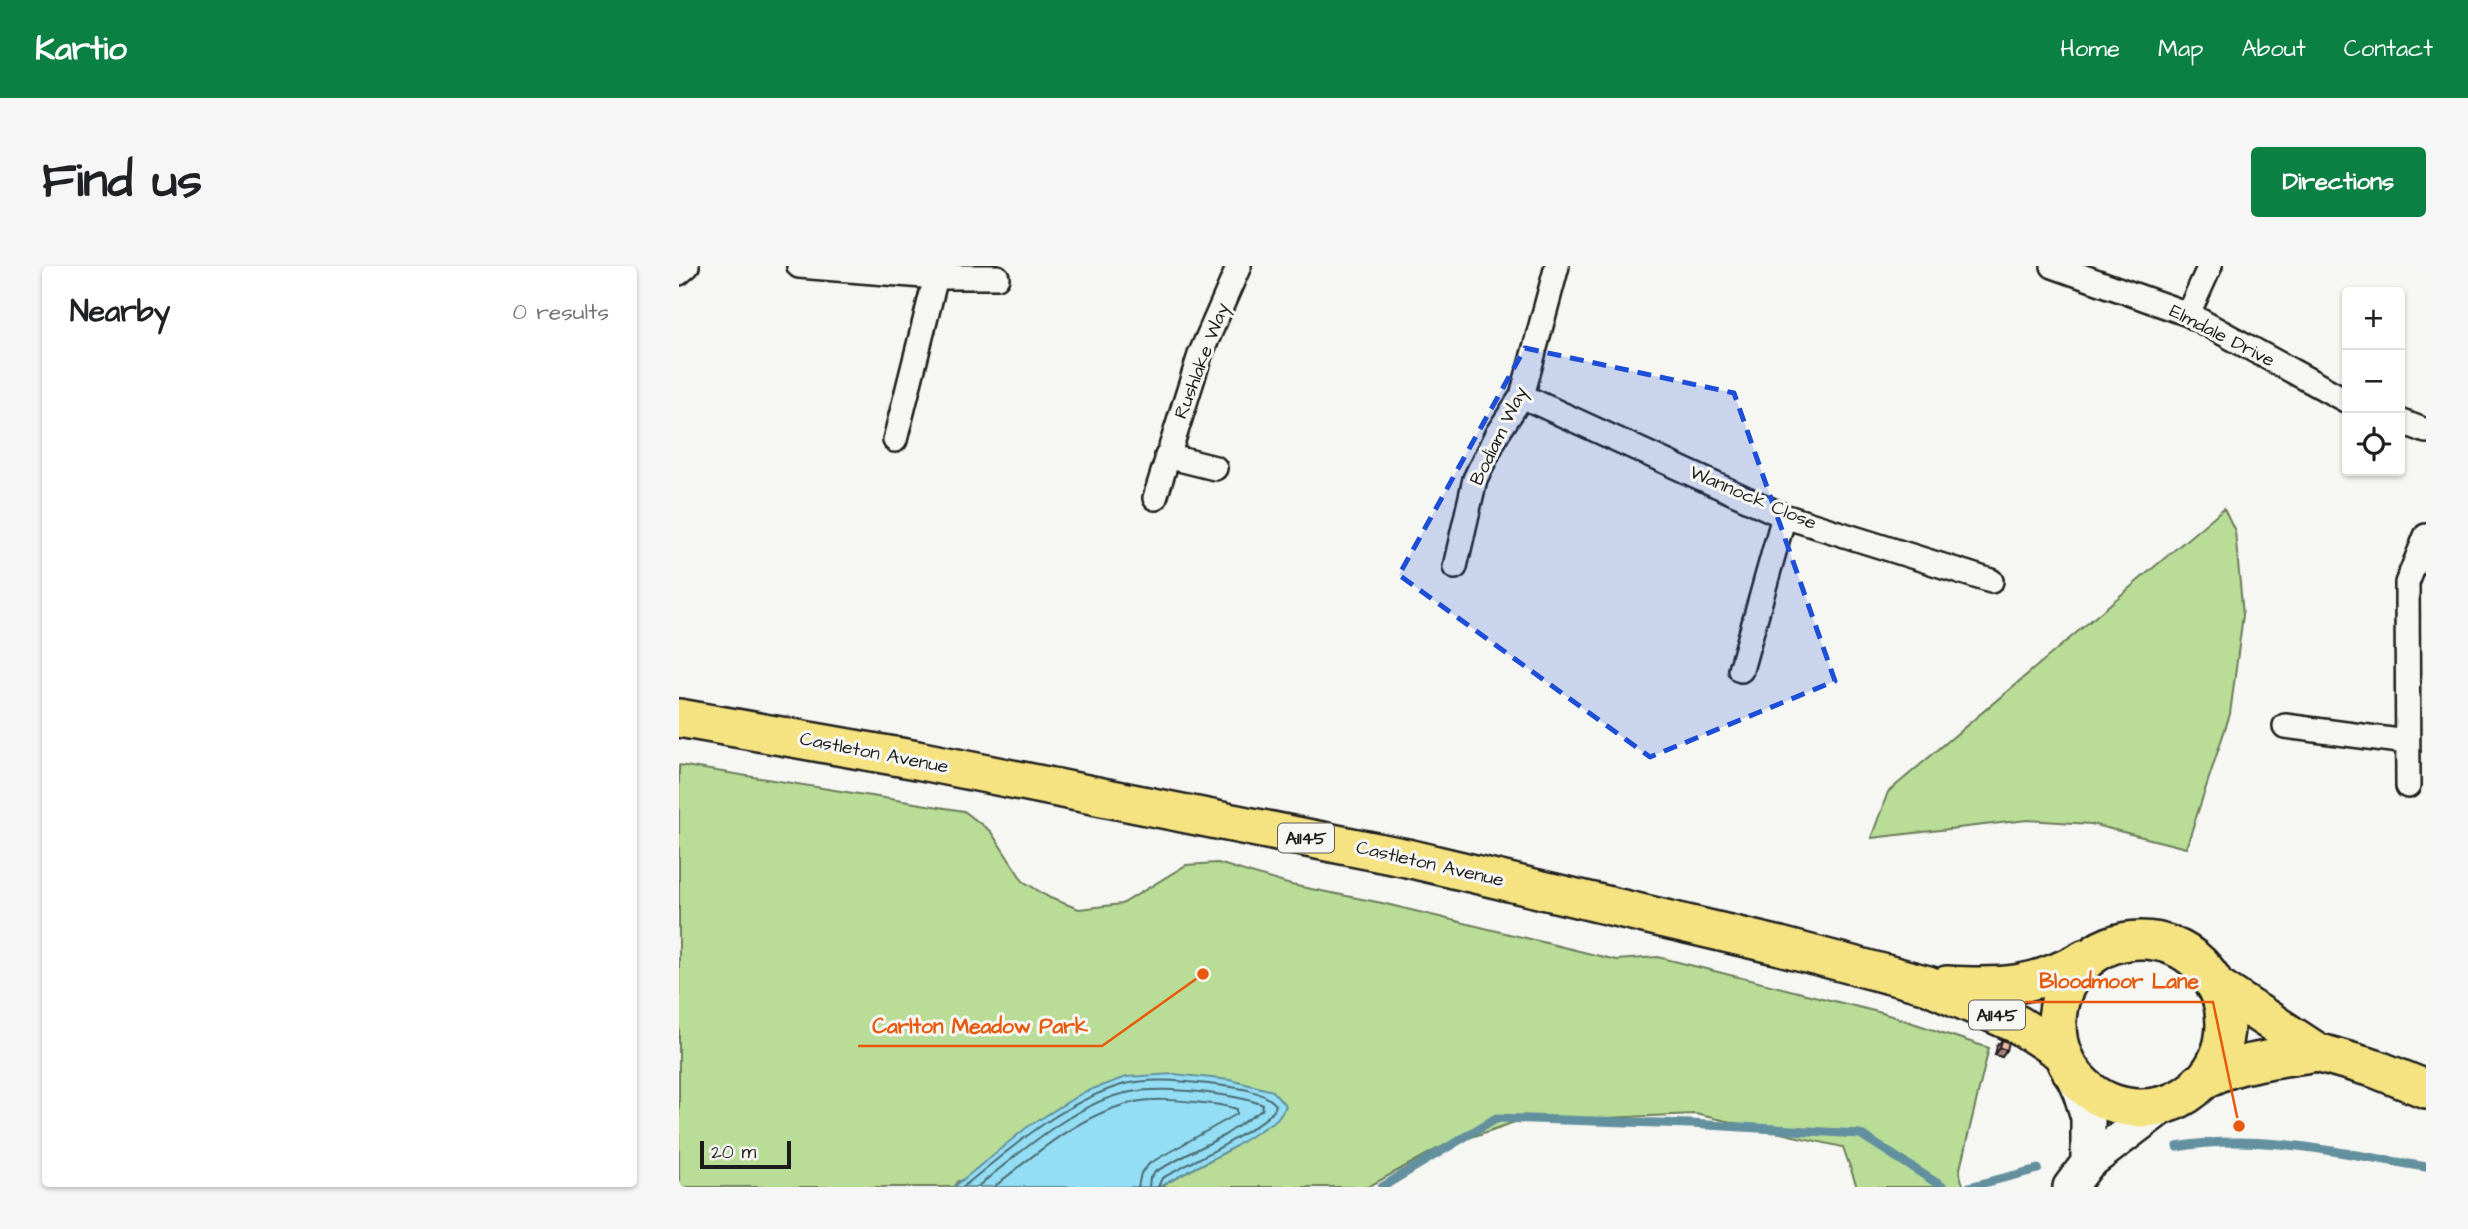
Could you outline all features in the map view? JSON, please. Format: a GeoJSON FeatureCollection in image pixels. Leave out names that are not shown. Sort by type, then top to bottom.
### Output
{"type":"FeatureCollection","features":[{"type":"Feature","properties":{"kind":"main road","name":"Castleton Avenue"},"geometry":{"type":"LineString","coordinates":[[679,718],[917,760],[1407,858],[1780,946],[1928,985],[2019,1026],[2065,1059]]}},
{"type":"Feature","properties":{"kind":"main road","name":"Castleton Avenue"},"geometry":{"type":"LineString","coordinates":[[1928,985],[1986,987],[2037,982],[2061,973],[2109,946],[2126,941],[2161,942],[2178,948],[2192,957],[2215,985],[2224,1019],[2224,1037],[2219,1054],[2199,1083]]}},
{"type":"Feature","properties":{"kind":"main road","name":"Castleton Avenue"},"geometry":{"type":"LineString","coordinates":[[2094,954],[2074,974],[2060,998],[2057,1035],[2065,1059],[2079,1081],[2111,1102],[2139,1107],[2167,1103],[2184,1095],[2214,1074],[2233,1067],[2317,1052]]}},
{"type":"Feature","properties":{"kind":"main road","name":"Castleton Avenue"},"geometry":{"type":"LineString","coordinates":[[2215,985],[2317,1052],[2376,1069],[2426,1089]]}},
{"type":"Feature","properties":{"kind":"street"},"geometry":{"type":"LineString","coordinates":[[679,273],[687,266]]}},
{"type":"Feature","properties":{"kind":"street"},"geometry":{"type":"LineString","coordinates":[[799,266],[936,277],[997,277]]}},
{"type":"Feature","properties":{"kind":"street","name":"Rushlake Way"},"geometry":{"type":"LineString","coordinates":[[1155,498],[1201,355],[1239,266]]}},
{"type":"Feature","properties":{"kind":"street","name":"Bodiam Way"},"geometry":{"type":"LineString","coordinates":[[1455,567],[1475,479],[1497,433],[1523,396],[1557,266]]}},
{"type":"Feature","properties":{"kind":"street","name":"Elmdale Drive"},"geometry":{"type":"LineString","coordinates":[[2053,266],[2188,314],[2342,398]]}},
{"type":"Feature","properties":{"kind":"street"},"geometry":{"type":"LineString","coordinates":[[2188,314],[2210,266]]}},
{"type":"Feature","properties":{"kind":"street"},"geometry":{"type":"LineString","coordinates":[[895,440],[936,277]]}},
{"type":"Feature","properties":{"kind":"street","name":"Wannock Close"},"geometry":{"type":"LineString","coordinates":[[1523,396],[1784,516],[1991,581]]}},
{"type":"Feature","properties":{"kind":"street"},"geometry":{"type":"LineString","coordinates":[[2405,423],[2426,431]]}},
{"type":"Feature","properties":{"kind":"street"},"geometry":{"type":"LineString","coordinates":[[1167,456],[1216,468]]}},
{"type":"Feature","properties":{"kind":"street"},"geometry":{"type":"LineString","coordinates":[[1741,670],[1784,516]]}},
{"type":"Feature","properties":{"kind":"street"},"geometry":{"type":"LineString","coordinates":[[2408,786],[2407,583],[2426,537]]}},
{"type":"Feature","properties":{"kind":"street"},"geometry":{"type":"LineString","coordinates":[[2285,726],[2407,742]]}},
{"type":"Feature","properties":{"kind":"street"},"geometry":{"type":"LineString","coordinates":[[2065,1059],[2088,1118],[2079,1175]]}},
{"type":"Feature","properties":{"kind":"street"},"geometry":{"type":"LineString","coordinates":[[2079,1175],[2167,1103]]}},
{"type":"Feature","properties":{"kind":"highlighted area"},"geometry":{"type":"Polygon","coordinates":[[[1525,348],[1734,393],[1835,681],[1650,757],[1399,575],[1525,348]]]}},
{"type":"Feature","properties":{"kind":"green space"},"geometry":{"type":"Polygon","coordinates":[[[2224,508],[2235,531],[2243,615],[2230,714],[2186,848],[2091,824],[2027,820],[1871,838],[1888,792],[2224,508]]]}},
{"type":"Feature","properties":{"kind":"green space"},"geometry":{"type":"Polygon","coordinates":[[[679,765],[964,811],[991,832],[1023,881],[1050,898],[1079,909],[1122,904],[1186,865],[1218,863],[1291,885],[1382,903],[1616,960],[1658,957],[1882,1013],[1989,1048],[1959,1173],[1964,1187],[1857,1187],[1843,1147],[1695,1114],[1515,1122],[1437,1149],[1368,1187],[1159,1187],[1233,1148],[959,1181],[954,1187],[679,1187],[679,765]]]}},
{"type":"Feature","properties":{"kind":"water"},"geometry":{"type":"Polygon","coordinates":[[[1174,1074],[1230,1080],[1273,1091],[1286,1106],[1277,1119],[1233,1148],[1159,1187],[954,1187],[1026,1128],[1084,1092],[1126,1077],[1174,1074]]]}},
{"type":"Feature","properties":{"kind":"building"},"geometry":{"type":"Polygon","coordinates":[[[2002,1040],[2009,1042],[2007,1050],[2000,1048],[2002,1040]]]}},
{"type":"Feature","properties":{"kind":"waterway"},"geometry":{"type":"LineString","coordinates":[[1382,1187],[1496,1118],[1691,1124],[1860,1134],[1943,1187]]}},
{"type":"Feature","properties":{"kind":"waterway"},"geometry":{"type":"LineString","coordinates":[[2177,1147],[2208,1143],[2270,1143],[2426,1167]]}},
{"type":"Feature","properties":{"kind":"waterway"},"geometry":{"type":"LineString","coordinates":[[1969,1187],[2038,1169]]}},
{"type":"Feature","properties":{"kind":"place","name":"Carlton Meadow Park"},"geometry":{"type":"Point","coordinates":[1203,974]}},
{"type":"Feature","properties":{"kind":"place","name":"Bloodmoor Lane"},"geometry":{"type":"Point","coordinates":[2239,1126]}}]}
